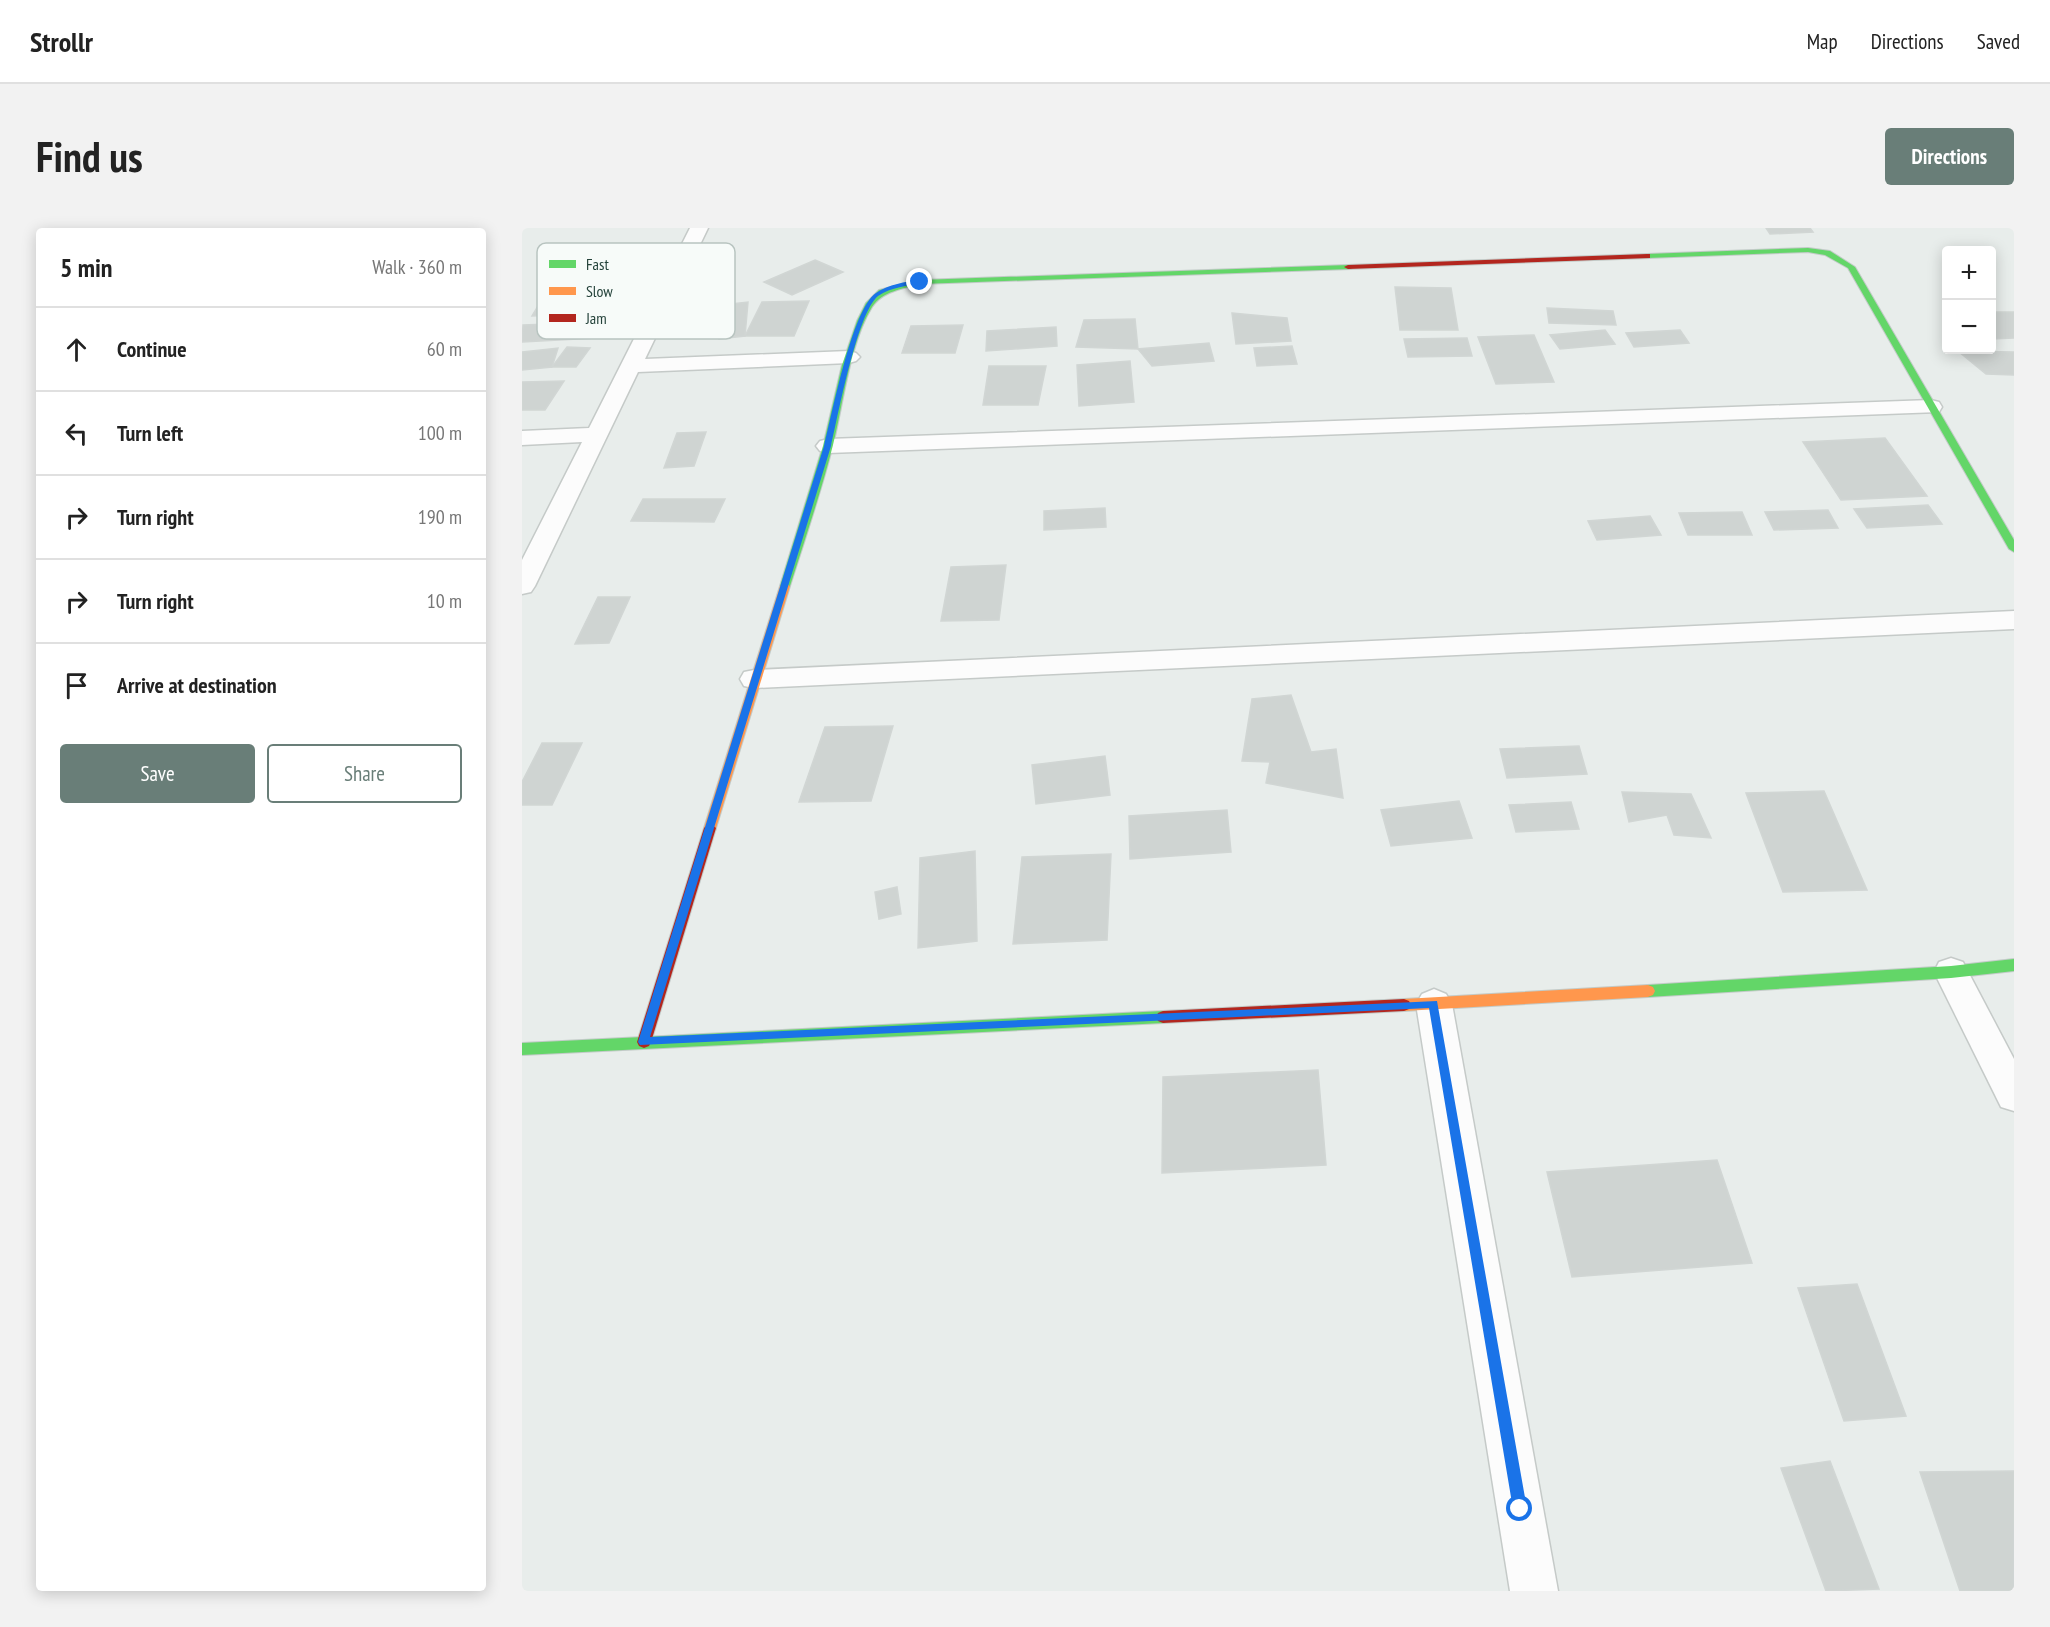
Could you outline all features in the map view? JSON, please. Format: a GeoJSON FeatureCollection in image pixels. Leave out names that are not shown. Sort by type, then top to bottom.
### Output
{"type":"FeatureCollection","features":[{"type":"Feature","properties":{"kind":"street"},"geometry":{"type":"LineString","coordinates":[[692,243],[699,228]]}},
{"type":"Feature","properties":{"kind":"street"},"geometry":{"type":"LineString","coordinates":[[644,1042],[754,679],[828,446],[849,357],[869,302],[878,294],[894,286],[920,282],[1808,250],[1827,253],[1851,267],[2014,549]]}},
{"type":"Feature","properties":{"kind":"street"},"geometry":{"type":"LineString","coordinates":[[522,586],[595,435],[646,339]]}},
{"type":"Feature","properties":{"kind":"street"},"geometry":{"type":"LineString","coordinates":[[633,366],[849,357]]}},
{"type":"Feature","properties":{"kind":"street"},"geometry":{"type":"LineString","coordinates":[[828,446],[1931,407]]}},
{"type":"Feature","properties":{"kind":"street"},"geometry":{"type":"LineString","coordinates":[[522,438],[595,435]]}},
{"type":"Feature","properties":{"kind":"street"},"geometry":{"type":"LineString","coordinates":[[754,679],[2014,620]]}},
{"type":"Feature","properties":{"kind":"street"},"geometry":{"type":"LineString","coordinates":[[522,1049],[1434,1004],[1952,972],[2014,966]]}},
{"type":"Feature","properties":{"kind":"street"},"geometry":{"type":"LineString","coordinates":[[1952,972],[2014,1095]]}},
{"type":"Feature","properties":{"kind":"street"},"geometry":{"type":"LineString","coordinates":[[1434,1004],[1534,1591]]}},
{"type":"Feature","properties":{"kind":"building"},"geometry":{"type":"Polygon","coordinates":[[[1766,228],[1810,228],[1813,232],[1770,234],[1766,228]]]}},
{"type":"Feature","properties":{"kind":"building"},"geometry":{"type":"Polygon","coordinates":[[[815,260],[843,272],[792,295],[764,282],[815,260]]]}},
{"type":"Feature","properties":{"kind":"building"},"geometry":{"type":"Polygon","coordinates":[[[1395,287],[1451,288],[1458,330],[1400,330],[1395,287]]]}},
{"type":"Feature","properties":{"kind":"building"},"geometry":{"type":"Polygon","coordinates":[[[809,301],[794,336],[745,336],[762,302],[809,301]]]}},
{"type":"Feature","properties":{"kind":"building"},"geometry":{"type":"Polygon","coordinates":[[[748,302],[745,336],[735,337],[735,304],[748,302]]]}},
{"type":"Feature","properties":{"kind":"building"},"geometry":{"type":"Polygon","coordinates":[[[1547,308],[1613,311],[1616,325],[1549,323],[1547,308]]]}},
{"type":"Feature","properties":{"kind":"building"},"geometry":{"type":"Polygon","coordinates":[[[1996,312],[2014,312],[2014,338],[1996,339],[1996,312]]]}},
{"type":"Feature","properties":{"kind":"building"},"geometry":{"type":"Polygon","coordinates":[[[1232,313],[1287,318],[1291,341],[1236,344],[1232,313]]]}},
{"type":"Feature","properties":{"kind":"building"},"geometry":{"type":"Polygon","coordinates":[[[1135,319],[1138,349],[1076,347],[1084,320],[1135,319]]]}},
{"type":"Feature","properties":{"kind":"building"},"geometry":{"type":"Polygon","coordinates":[[[537,324],[537,339],[578,339],[522,342],[523,325],[537,324]]]}},
{"type":"Feature","properties":{"kind":"building"},"geometry":{"type":"Polygon","coordinates":[[[963,325],[955,353],[902,353],[911,326],[963,325]]]}},
{"type":"Feature","properties":{"kind":"building"},"geometry":{"type":"Polygon","coordinates":[[[1056,327],[1057,346],[986,351],[987,331],[1056,327]]]}},
{"type":"Feature","properties":{"kind":"building"},"geometry":{"type":"Polygon","coordinates":[[[1605,330],[1615,344],[1560,349],[1550,335],[1605,330]]]}},
{"type":"Feature","properties":{"kind":"building"},"geometry":{"type":"Polygon","coordinates":[[[1680,330],[1689,343],[1634,347],[1626,333],[1680,330]]]}},
{"type":"Feature","properties":{"kind":"building"},"geometry":{"type":"Polygon","coordinates":[[[1534,335],[1554,382],[1496,384],[1478,337],[1534,335]]]}},
{"type":"Feature","properties":{"kind":"building"},"geometry":{"type":"Polygon","coordinates":[[[1467,338],[1472,356],[1408,357],[1404,339],[1467,338]]]}},
{"type":"Feature","properties":{"kind":"building"},"geometry":{"type":"Polygon","coordinates":[[[1209,343],[1214,361],[1152,366],[1138,349],[1209,343]]]}},
{"type":"Feature","properties":{"kind":"building"},"geometry":{"type":"Polygon","coordinates":[[[1292,346],[1297,364],[1257,366],[1254,348],[1292,346]]]}},
{"type":"Feature","properties":{"kind":"building"},"geometry":{"type":"Polygon","coordinates":[[[567,347],[590,348],[576,367],[552,367],[567,347]]]}},
{"type":"Feature","properties":{"kind":"building"},"geometry":{"type":"Polygon","coordinates":[[[558,348],[552,367],[522,370],[522,352],[558,348]]]}},
{"type":"Feature","properties":{"kind":"building"},"geometry":{"type":"Polygon","coordinates":[[[2014,352],[2014,375],[1986,374],[1962,354],[2014,352]]]}},
{"type":"Feature","properties":{"kind":"building"},"geometry":{"type":"Polygon","coordinates":[[[1130,361],[1134,402],[1079,406],[1077,365],[1130,361]]]}},
{"type":"Feature","properties":{"kind":"building"},"geometry":{"type":"Polygon","coordinates":[[[989,366],[1046,366],[1038,405],[983,405],[989,366]]]}},
{"type":"Feature","properties":{"kind":"building"},"geometry":{"type":"Polygon","coordinates":[[[564,381],[545,410],[522,410],[522,382],[564,381]]]}},
{"type":"Feature","properties":{"kind":"building"},"geometry":{"type":"Polygon","coordinates":[[[706,432],[694,466],[664,468],[677,433],[706,432]]]}},
{"type":"Feature","properties":{"kind":"building"},"geometry":{"type":"Polygon","coordinates":[[[1885,438],[1927,496],[1841,500],[1803,442],[1885,438]]]}},
{"type":"Feature","properties":{"kind":"building"},"geometry":{"type":"Polygon","coordinates":[[[643,499],[725,499],[714,522],[631,521],[643,499]]]}},
{"type":"Feature","properties":{"kind":"building"},"geometry":{"type":"Polygon","coordinates":[[[1928,505],[1942,524],[1867,528],[1854,509],[1928,505]]]}},
{"type":"Feature","properties":{"kind":"building"},"geometry":{"type":"Polygon","coordinates":[[[1105,508],[1106,527],[1044,530],[1044,511],[1105,508]]]}},
{"type":"Feature","properties":{"kind":"building"},"geometry":{"type":"Polygon","coordinates":[[[1828,510],[1838,528],[1774,530],[1765,512],[1828,510]]]}},
{"type":"Feature","properties":{"kind":"building"},"geometry":{"type":"Polygon","coordinates":[[[1742,512],[1752,535],[1688,535],[1679,513],[1742,512]]]}},
{"type":"Feature","properties":{"kind":"building"},"geometry":{"type":"Polygon","coordinates":[[[1650,516],[1661,535],[1597,540],[1588,521],[1650,516]]]}},
{"type":"Feature","properties":{"kind":"building"},"geometry":{"type":"Polygon","coordinates":[[[1006,565],[999,620],[941,621],[951,567],[1006,565]]]}},
{"type":"Feature","properties":{"kind":"building"},"geometry":{"type":"Polygon","coordinates":[[[598,597],[630,597],[609,643],[575,644],[598,597]]]}},
{"type":"Feature","properties":{"kind":"building"},"geometry":{"type":"Polygon","coordinates":[[[1291,695],[1311,752],[1336,749],[1343,798],[1266,783],[1270,762],[1242,761],[1252,699],[1291,695]]]}},
{"type":"Feature","properties":{"kind":"building"},"geometry":{"type":"Polygon","coordinates":[[[893,726],[871,801],[799,802],[825,727],[893,726]]]}},
{"type":"Feature","properties":{"kind":"building"},"geometry":{"type":"Polygon","coordinates":[[[542,743],[582,743],[552,805],[522,805],[522,782],[542,743]]]}},
{"type":"Feature","properties":{"kind":"building"},"geometry":{"type":"Polygon","coordinates":[[[1579,746],[1587,774],[1507,778],[1500,749],[1579,746]]]}},
{"type":"Feature","properties":{"kind":"building"},"geometry":{"type":"Polygon","coordinates":[[[1105,756],[1110,795],[1036,804],[1032,765],[1105,756]]]}},
{"type":"Feature","properties":{"kind":"building"},"geometry":{"type":"Polygon","coordinates":[[[1824,791],[1867,890],[1783,892],[1746,793],[1824,791]]]}},
{"type":"Feature","properties":{"kind":"building"},"geometry":{"type":"Polygon","coordinates":[[[1622,792],[1691,794],[1711,838],[1674,835],[1667,815],[1629,822],[1622,792]]]}},
{"type":"Feature","properties":{"kind":"building"},"geometry":{"type":"Polygon","coordinates":[[[1459,801],[1472,838],[1391,846],[1381,810],[1459,801]]]}},
{"type":"Feature","properties":{"kind":"building"},"geometry":{"type":"Polygon","coordinates":[[[1571,802],[1579,829],[1516,832],[1509,805],[1571,802]]]}},
{"type":"Feature","properties":{"kind":"building"},"geometry":{"type":"Polygon","coordinates":[[[1227,810],[1231,852],[1130,859],[1129,816],[1227,810]]]}},
{"type":"Feature","properties":{"kind":"building"},"geometry":{"type":"Polygon","coordinates":[[[975,851],[977,941],[918,948],[920,858],[975,851]]]}},
{"type":"Feature","properties":{"kind":"building"},"geometry":{"type":"Polygon","coordinates":[[[1111,854],[1107,940],[1013,944],[1022,857],[1111,854]]]}},
{"type":"Feature","properties":{"kind":"building"},"geometry":{"type":"Polygon","coordinates":[[[897,887],[901,914],[879,919],[875,892],[897,887]]]}},
{"type":"Feature","properties":{"kind":"building"},"geometry":{"type":"Polygon","coordinates":[[[1318,1070],[1326,1165],[1162,1173],[1163,1077],[1318,1070]]]}},
{"type":"Feature","properties":{"kind":"building"},"geometry":{"type":"Polygon","coordinates":[[[1717,1160],[1752,1263],[1572,1277],[1547,1172],[1717,1160]]]}},
{"type":"Feature","properties":{"kind":"building"},"geometry":{"type":"Polygon","coordinates":[[[1857,1284],[1906,1416],[1844,1421],[1798,1288],[1857,1284]]]}},
{"type":"Feature","properties":{"kind":"building"},"geometry":{"type":"Polygon","coordinates":[[[1830,1461],[1879,1589],[1826,1591],[1781,1468],[1830,1461]]]}},
{"type":"Feature","properties":{"kind":"building"},"geometry":{"type":"Polygon","coordinates":[[[2014,1471],[2014,1591],[1960,1591],[1920,1472],[2014,1471]]]}},
{"type":"Feature","properties":{"kind":"traffic: fast"},"geometry":{"type":"LineString","coordinates":[[1647,256],[1808,250],[1827,253],[1851,267],[2014,549]]}},
{"type":"Feature","properties":{"kind":"traffic: fast"},"geometry":{"type":"LineString","coordinates":[[785,586],[828,446],[846,365],[861,321],[869,305],[882,292],[920,282],[1348,267]]}},
{"type":"Feature","properties":{"kind":"traffic: fast"},"geometry":{"type":"LineString","coordinates":[[1648,991],[1951,972],[2014,965]]}},
{"type":"Feature","properties":{"kind":"traffic: fast"},"geometry":{"type":"LineString","coordinates":[[522,1049],[1163,1017]]}},
{"type":"Feature","properties":{"kind":"traffic: slow"},"geometry":{"type":"LineString","coordinates":[[710,828],[785,586]]}},
{"type":"Feature","properties":{"kind":"traffic: slow"},"geometry":{"type":"LineString","coordinates":[[1404,1005],[1648,991]]}},
{"type":"Feature","properties":{"kind":"traffic: jam"},"geometry":{"type":"LineString","coordinates":[[1348,267],[1647,256]]}},
{"type":"Feature","properties":{"kind":"traffic: jam"},"geometry":{"type":"LineString","coordinates":[[644,1042],[710,828]]}},
{"type":"Feature","properties":{"kind":"traffic: jam"},"geometry":{"type":"LineString","coordinates":[[1163,1017],[1404,1005]]}},
{"type":"Feature","properties":{"kind":"route"},"geometry":{"type":"LineString","coordinates":[[920,282],[894,286],[878,294],[869,302],[849,357],[828,446],[754,679],[644,1042],[1434,1004],[1520,1509]]}}]}
